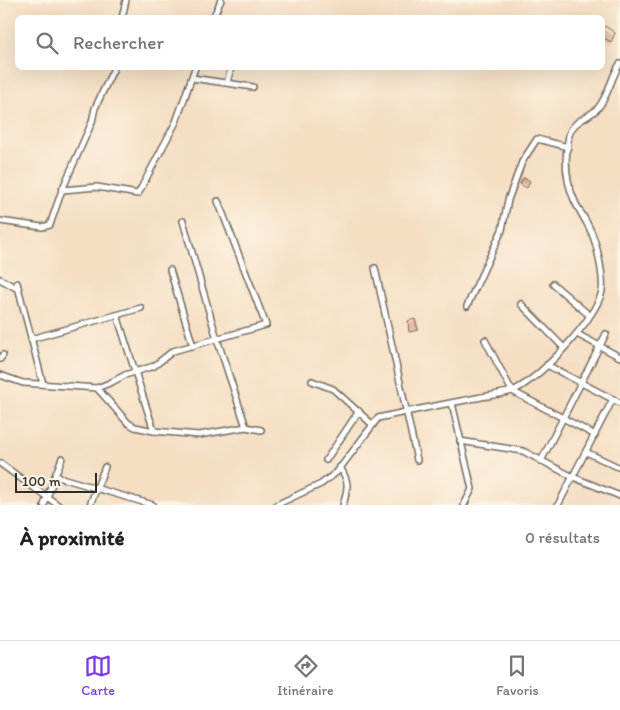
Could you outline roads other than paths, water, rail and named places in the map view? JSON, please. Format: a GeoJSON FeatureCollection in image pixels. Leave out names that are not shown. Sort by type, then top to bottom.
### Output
{"type":"FeatureCollection","features":[{"type":"Feature","properties":{"kind":"street"},"geometry":{"type":"LineString","coordinates":[[123,15],[126,0]]}},
{"type":"Feature","properties":{"kind":"street"},"geometry":{"type":"LineString","coordinates":[[216,15],[221,0]]}},
{"type":"Feature","properties":{"kind":"street"},"geometry":{"type":"LineString","coordinates":[[276,505],[320,484],[337,472],[378,418],[512,391],[540,373],[577,334],[599,299],[602,286],[594,236],[567,182],[565,167],[569,134],[577,122],[592,114],[599,107],[620,64]]}},
{"type":"Feature","properties":{"kind":"street"},"geometry":{"type":"LineString","coordinates":[[0,221],[42,227],[50,225],[62,190],[92,122],[95,108],[113,70]]}},
{"type":"Feature","properties":{"kind":"street"},"geometry":{"type":"LineString","coordinates":[[62,190],[97,187],[126,194],[138,194],[176,122],[194,70]]}},
{"type":"Feature","properties":{"kind":"street"},"geometry":{"type":"LineString","coordinates":[[226,83],[229,70]]}},
{"type":"Feature","properties":{"kind":"street"},"geometry":{"type":"LineString","coordinates":[[192,78],[253,87]]}},
{"type":"Feature","properties":{"kind":"street"},"geometry":{"type":"LineString","coordinates":[[467,306],[502,230],[508,200],[522,162],[537,139],[568,147]]}},
{"type":"Feature","properties":{"kind":"street"},"geometry":{"type":"LineString","coordinates":[[0,375],[23,383],[97,388],[154,366],[173,351],[266,324],[218,201]]}},
{"type":"Feature","properties":{"kind":"street"},"geometry":{"type":"LineString","coordinates":[[183,221],[217,339],[246,427]]}},
{"type":"Feature","properties":{"kind":"street"},"geometry":{"type":"LineString","coordinates":[[375,268],[417,460]]}},
{"type":"Feature","properties":{"kind":"street"},"geometry":{"type":"LineString","coordinates":[[170,270],[193,346]]}},
{"type":"Feature","properties":{"kind":"street"},"geometry":{"type":"LineString","coordinates":[[0,279],[18,286],[43,384]]}},
{"type":"Feature","properties":{"kind":"street"},"geometry":{"type":"LineString","coordinates":[[553,284],[589,315]]}},
{"type":"Feature","properties":{"kind":"street"},"geometry":{"type":"LineString","coordinates":[[521,304],[564,348]]}},
{"type":"Feature","properties":{"kind":"street"},"geometry":{"type":"LineString","coordinates":[[31,339],[140,308]]}},
{"type":"Feature","properties":{"kind":"street"},"geometry":{"type":"LineString","coordinates":[[117,315],[154,431]]}},
{"type":"Feature","properties":{"kind":"street"},"geometry":{"type":"LineString","coordinates":[[577,334],[620,357]]}},
{"type":"Feature","properties":{"kind":"street"},"geometry":{"type":"LineString","coordinates":[[542,461],[606,334]]}},
{"type":"Feature","properties":{"kind":"street"},"geometry":{"type":"LineString","coordinates":[[485,340],[512,391],[595,435]]}},
{"type":"Feature","properties":{"kind":"street"},"geometry":{"type":"LineString","coordinates":[[547,365],[620,403]]}},
{"type":"Feature","properties":{"kind":"street"},"geometry":{"type":"LineString","coordinates":[[312,381],[333,389],[372,424]]}},
{"type":"Feature","properties":{"kind":"street"},"geometry":{"type":"LineString","coordinates":[[97,388],[128,423],[135,427],[154,431],[199,435],[246,427],[262,430]]}},
{"type":"Feature","properties":{"kind":"street"},"geometry":{"type":"LineString","coordinates":[[558,505],[613,399]]}},
{"type":"Feature","properties":{"kind":"street"},"geometry":{"type":"LineString","coordinates":[[452,403],[472,489],[464,505]]}},
{"type":"Feature","properties":{"kind":"street"},"geometry":{"type":"LineString","coordinates":[[326,460],[359,411]]}},
{"type":"Feature","properties":{"kind":"street"},"geometry":{"type":"LineString","coordinates":[[460,441],[523,451],[573,477],[620,496]]}},
{"type":"Feature","properties":{"kind":"street"},"geometry":{"type":"LineString","coordinates":[[586,452],[618,467]]}},
{"type":"Feature","properties":{"kind":"street"},"geometry":{"type":"LineString","coordinates":[[44,505],[62,458]]}},
{"type":"Feature","properties":{"kind":"street"},"geometry":{"type":"LineString","coordinates":[[1,464],[58,505]]}},
{"type":"Feature","properties":{"kind":"street"},"geometry":{"type":"LineString","coordinates":[[90,505],[105,467]]}},
{"type":"Feature","properties":{"kind":"street"},"geometry":{"type":"LineString","coordinates":[[340,467],[347,479],[348,488],[343,505]]}},
{"type":"Feature","properties":{"kind":"street"},"geometry":{"type":"LineString","coordinates":[[55,476],[153,505]]}}]}
